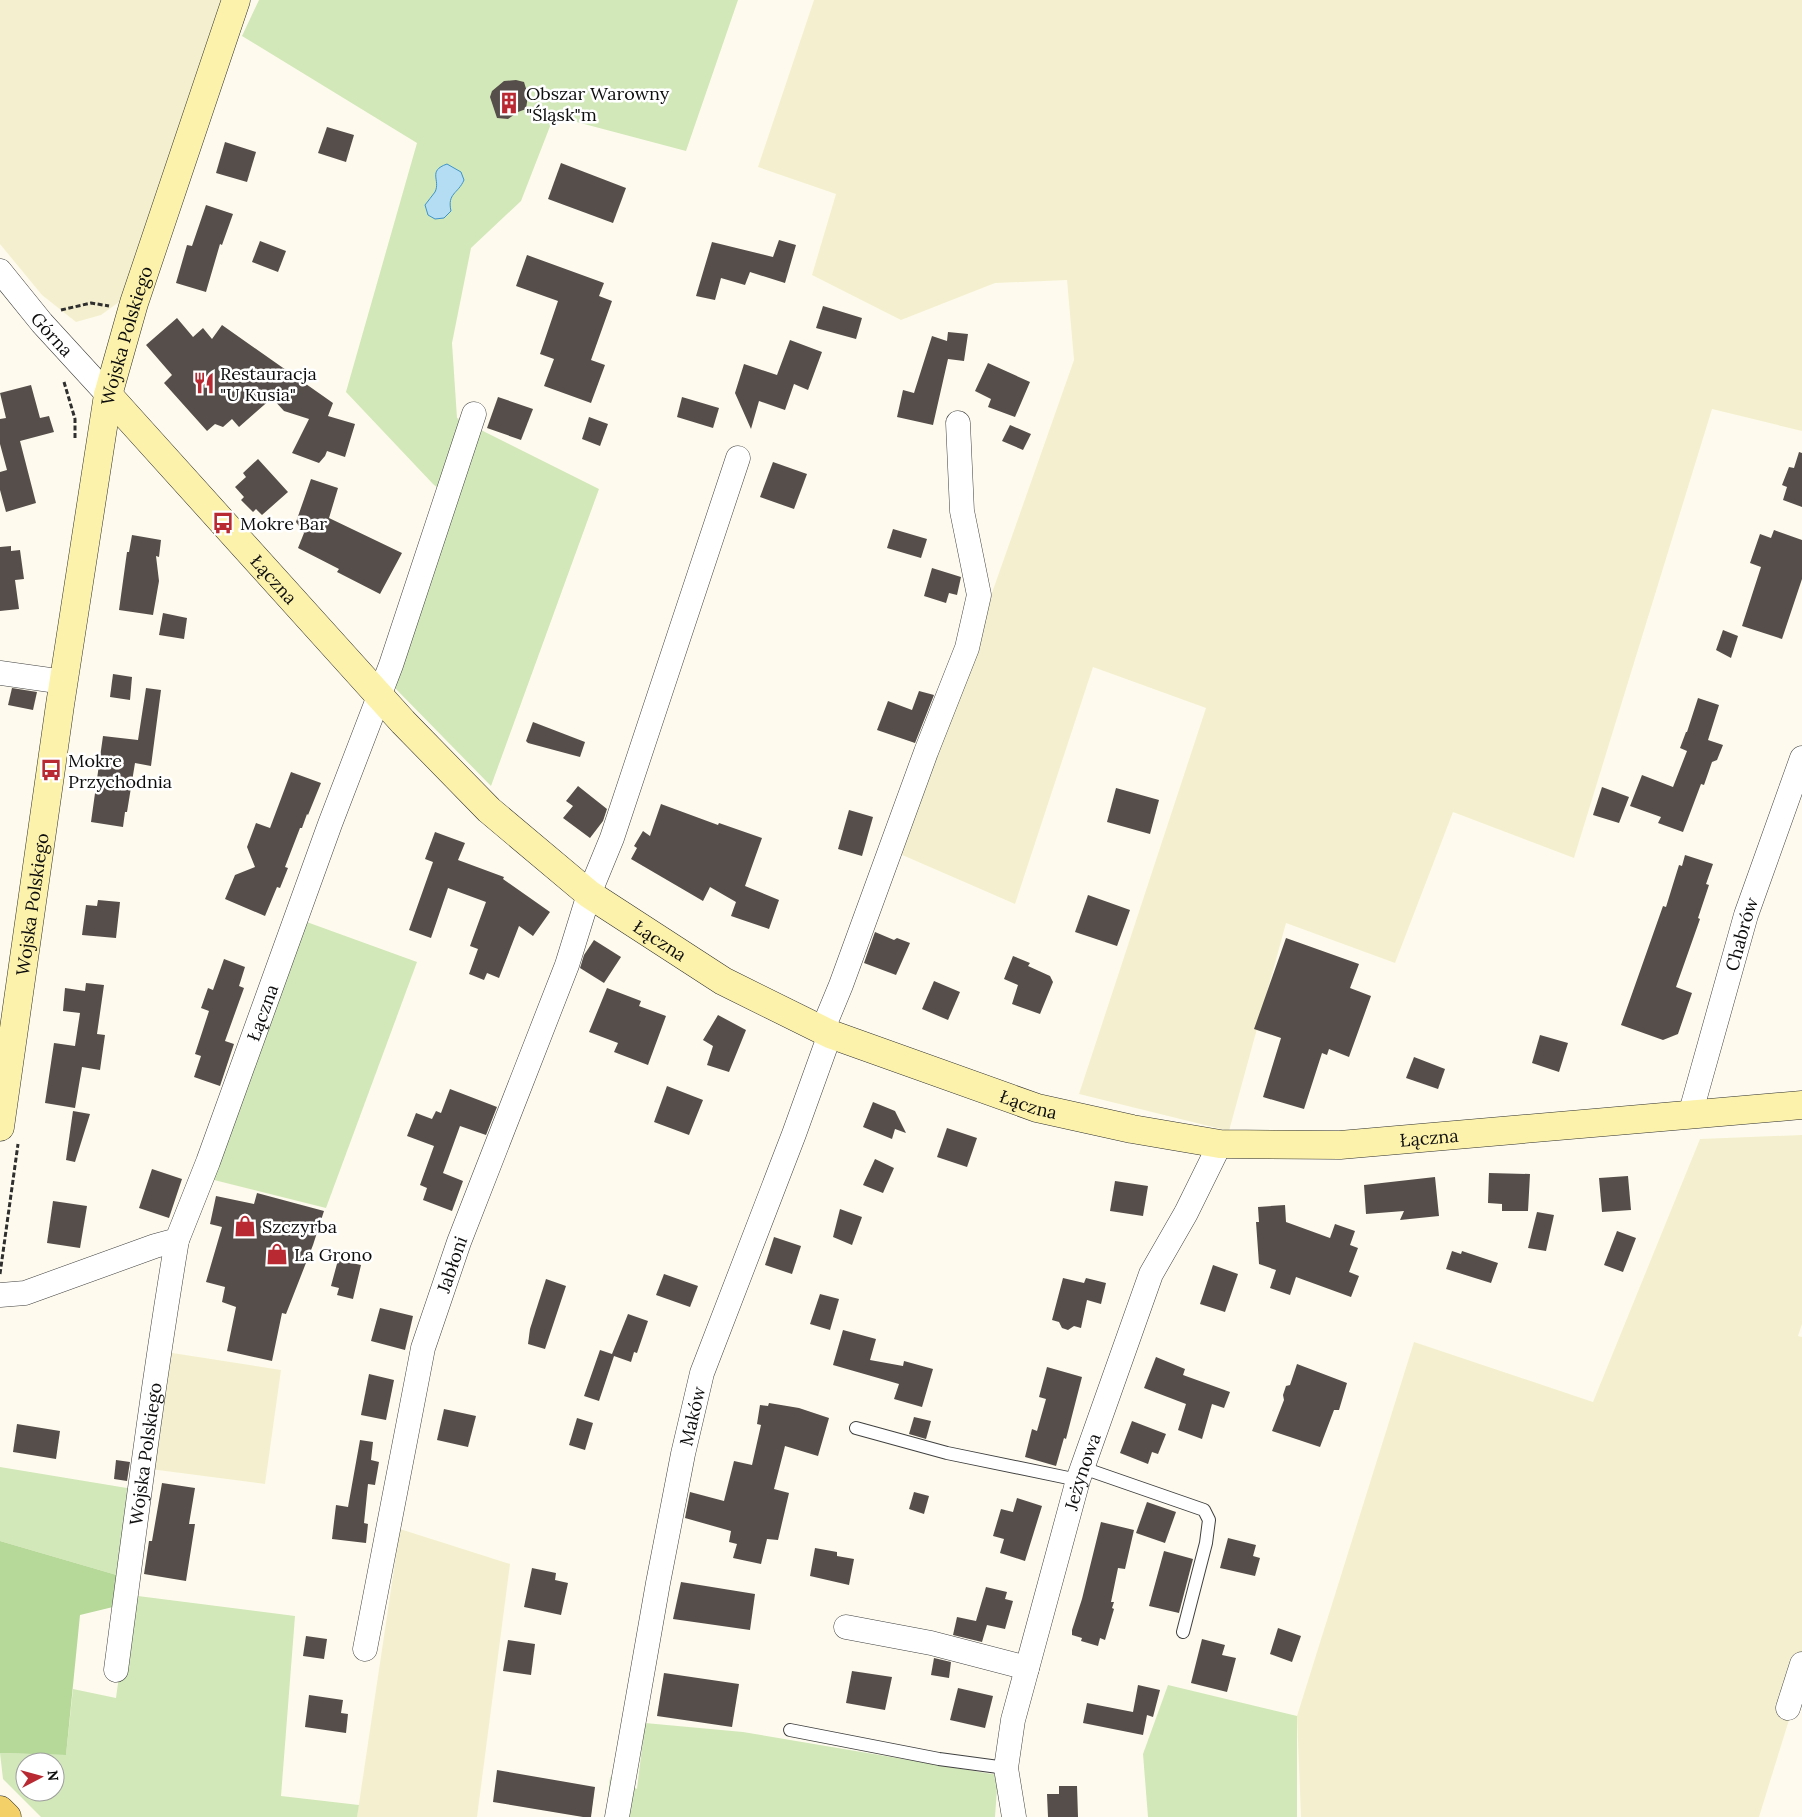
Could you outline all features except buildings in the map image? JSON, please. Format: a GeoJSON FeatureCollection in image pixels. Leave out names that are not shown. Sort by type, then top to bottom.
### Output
{"type":"FeatureCollection","features":[{"type":"Feature","properties":{"kind":"main road"},"geometry":{"type":"LineString","coordinates":[[0,1810],[7,1817]]}},
{"type":"Feature","properties":{"kind":"street","name":"Wojska Polskiego"},"geometry":{"type":"LineString","coordinates":[[0,1128],[64,682],[108,395],[134,303],[236,0]]}},
{"type":"Feature","properties":{"kind":"street","name":"Górna"},"geometry":{"type":"LineString","coordinates":[[0,271],[42,322],[108,395]]}},
{"type":"Feature","properties":{"kind":"street","name":"Łączna"},"geometry":{"type":"LineString","coordinates":[[108,395],[379,695],[489,810],[589,894],[723,981],[826,1032],[1038,1108],[1132,1129],[1220,1144],[1340,1145],[1802,1105]]}},
{"type":"Feature","properties":{"kind":"street","name":"Łączna"},"geometry":{"type":"LineString","coordinates":[[208,1162],[394,656],[474,414]]}},
{"type":"Feature","properties":{"kind":"street","name":"Maków"},"geometry":{"type":"LineString","coordinates":[[617,1817],[660,1573],[683,1454],[702,1373],[794,1134],[841,985],[926,752],[967,648],[979,595],[962,511],[958,422]]}},
{"type":"Feature","properties":{"kind":"street","name":"Jabłoni"},"geometry":{"type":"LineString","coordinates":[[365,1649],[423,1348],[459,1242],[566,965],[589,894],[612,838],[738,458]]}},
{"type":"Feature","properties":{"kind":"street"},"geometry":{"type":"LineString","coordinates":[[0,673],[64,682]]}},
{"type":"Feature","properties":{"kind":"street","name":"Chabrów"},"geometry":{"type":"LineString","coordinates":[[1690,1115],[1746,915],[1802,758]]}},
{"type":"Feature","properties":{"kind":"street","name":"Jeżynowa"},"geometry":{"type":"LineString","coordinates":[[1014,1817],[1006,1768],[1013,1720],[1080,1474],[1151,1274],[1186,1214],[1220,1144]]}},
{"type":"Feature","properties":{"kind":"street","name":"Wojska Polskiego"},"geometry":{"type":"LineString","coordinates":[[116,1670],[140,1486],[177,1240],[208,1162]]}},
{"type":"Feature","properties":{"kind":"street"},"geometry":{"type":"LineString","coordinates":[[0,1295],[25,1293],[155,1246],[177,1240]]}},
{"type":"Feature","properties":{"kind":"street"},"geometry":{"type":"LineString","coordinates":[[846,1627],[931,1643],[1027,1668]]}},
{"type":"Feature","properties":{"kind":"street"},"geometry":{"type":"LineString","coordinates":[[1788,1708],[1802,1664]]}},
{"type":"Feature","properties":{"kind":"lane"},"geometry":{"type":"LineString","coordinates":[[856,1428],[947,1453],[1080,1474],[1204,1510],[1209,1520],[1206,1543],[1183,1632]]}},
{"type":"Feature","properties":{"kind":"lane"},"geometry":{"type":"LineString","coordinates":[[790,1730],[939,1759],[1006,1768]]}},
{"type":"Feature","properties":{"kind":"path"},"geometry":{"type":"LineString","coordinates":[[54,312],[91,303],[114,306]]}},
{"type":"Feature","properties":{"kind":"path"},"geometry":{"type":"LineString","coordinates":[[60,378],[66,384],[75,419],[75,445]]}},
{"type":"Feature","properties":{"kind":"shaded area"},"geometry":{"type":"Polygon","coordinates":[[[0,0],[221,0],[119,302],[101,315],[76,322],[42,295],[0,244],[0,0]]]}},
{"type":"Feature","properties":{"kind":"shaded area"},"geometry":{"type":"Polygon","coordinates":[[[814,0],[1802,0],[1802,431],[1712,409],[1574,858],[1453,812],[1395,963],[1286,923],[1229,1131],[1079,1094],[1206,708],[1093,667],[1015,904],[900,854],[1074,360],[1067,280],[995,283],[901,320],[812,275],[836,194],[758,167],[814,0]]]}},
{"type":"Feature","properties":{"kind":"shaded area"},"geometry":{"type":"Polygon","coordinates":[[[1802,1135],[1802,1324],[1798,1336],[1802,1337],[1802,1678],[1759,1817],[1301,1817],[1297,1716],[1414,1342],[1593,1402],[1700,1139],[1802,1135]]]}},
{"type":"Feature","properties":{"kind":"shaded area"},"geometry":{"type":"Polygon","coordinates":[[[166,1352],[281,1370],[265,1484],[150,1469],[166,1352]]]}},
{"type":"Feature","properties":{"kind":"shaded area"},"geometry":{"type":"Polygon","coordinates":[[[400,1529],[510,1564],[477,1817],[357,1817],[400,1529]]]}},
{"type":"Feature","properties":{"kind":"green space"},"geometry":{"type":"Polygon","coordinates":[[[259,0],[738,0],[686,151],[554,116],[521,201],[471,248],[452,343],[457,418],[599,489],[491,786],[393,686],[455,503],[433,484],[346,392],[417,143],[242,36],[259,0]]]}},
{"type":"Feature","properties":{"kind":"green space"},"geometry":{"type":"Polygon","coordinates":[[[304,921],[417,962],[326,1208],[210,1179],[304,921]]]}},
{"type":"Feature","properties":{"kind":"green space"},"geometry":{"type":"Polygon","coordinates":[[[0,1467],[133,1489],[120,1576],[0,1541],[0,1467]]]}},
{"type":"Feature","properties":{"kind":"green space"},"geometry":{"type":"Polygon","coordinates":[[[0,1541],[120,1576],[117,1606],[80,1615],[66,1755],[65,1752],[0,1753],[0,1541]]]}},
{"type":"Feature","properties":{"kind":"green space"},"geometry":{"type":"Polygon","coordinates":[[[130,1595],[295,1616],[281,1796],[359,1805],[357,1817],[41,1817],[26,1802],[65,1802],[65,1755],[73,1689],[116,1698],[130,1595]]]}},
{"type":"Feature","properties":{"kind":"green space"},"geometry":{"type":"Polygon","coordinates":[[[1168,1685],[1297,1716],[1297,1817],[1148,1817],[1143,1754],[1168,1685]]]}},
{"type":"Feature","properties":{"kind":"green space"},"geometry":{"type":"Polygon","coordinates":[[[645,1723],[743,1732],[998,1775],[995,1817],[606,1817],[610,1777],[637,1789],[645,1723]]]}},
{"type":"Feature","properties":{"kind":"green space"},"geometry":{"type":"Polygon","coordinates":[[[0,1753],[15,1753],[15,1791],[3,1779],[0,1753]]]}},
{"type":"Feature","properties":{"kind":"water"},"geometry":{"type":"Polygon","coordinates":[[[447,164],[461,172],[464,180],[450,201],[451,211],[444,218],[435,219],[428,215],[425,205],[435,192],[436,173],[447,164]]]}},
{"type":"Feature","properties":{"kind":"place","name":"Obszar Warowny \"Śląsk\"m"},"geometry":{"type":"Point","coordinates":[509,103]}},
{"type":"Feature","properties":{"kind":"place","name":"Restauracja \"U Kusia\""},"geometry":{"type":"Point","coordinates":[204,383]}},
{"type":"Feature","properties":{"kind":"place","name":"Mokre Bar"},"geometry":{"type":"Point","coordinates":[223,523]}},
{"type":"Feature","properties":{"kind":"place","name":"Mokre Przychodnia"},"geometry":{"type":"Point","coordinates":[51,770]}},
{"type":"Feature","properties":{"kind":"place","name":"Szczyrba"},"geometry":{"type":"Point","coordinates":[245,1226]}},
{"type":"Feature","properties":{"kind":"place","name":"La Grono"},"geometry":{"type":"Point","coordinates":[277,1254]}}]}
